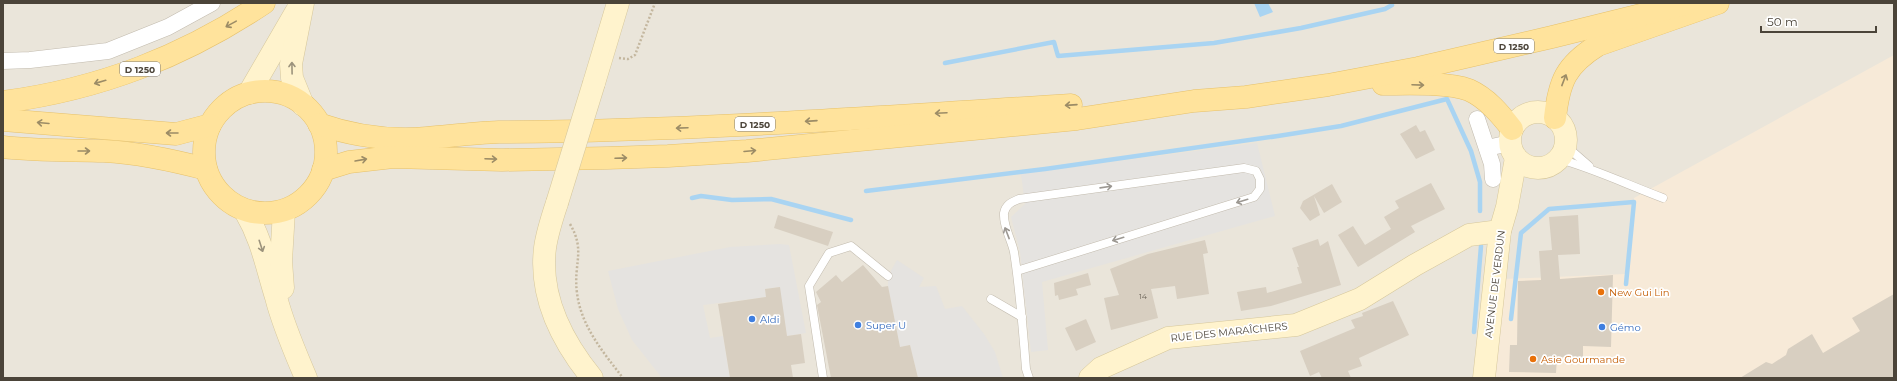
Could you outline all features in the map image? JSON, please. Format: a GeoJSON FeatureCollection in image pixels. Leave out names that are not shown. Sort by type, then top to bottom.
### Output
{"type":"FeatureCollection","features":[{"type":"Feature","properties":{"kind":"main road","name":"D 1250"},"geometry":{"type":"LineString","coordinates":[[3,102],[84,87],[138,70],[183,50],[228,26],[264,3]]}},
{"type":"Feature","properties":{"kind":"main road","name":"D 1250"},"geometry":{"type":"LineString","coordinates":[[323,170],[355,161],[393,157],[502,160],[608,158],[747,151],[1077,119],[1194,101],[1246,97],[1338,83],[1463,59],[1689,3]]}},
{"type":"Feature","properties":{"kind":"main road"},"geometry":{"type":"LineString","coordinates":[[1555,118],[1557,98],[1567,71],[1582,55],[1598,45],[1718,3]]}},
{"type":"Feature","properties":{"kind":"main road"},"geometry":{"type":"LineString","coordinates":[[1338,83],[1452,86],[1469,90],[1494,108],[1513,143]]}},
{"type":"Feature","properties":{"kind":"main road"},"geometry":{"type":"LineString","coordinates":[[268,91],[286,95],[303,105],[319,124],[324,139],[326,154],[323,170],[315,188],[301,202],[284,211],[264,214],[245,211],[227,201],[214,187],[206,169],[203,154],[205,139],[210,125],[220,110],[233,100],[249,93],[268,91]]}},
{"type":"Feature","properties":{"kind":"main road","name":"D 1250"},"geometry":{"type":"LineString","coordinates":[[319,124],[336,130],[363,136],[388,139],[425,138],[474,133],[720,127],[1152,100],[1194,101]]}},
{"type":"Feature","properties":{"kind":"main road"},"geometry":{"type":"LineString","coordinates":[[3,120],[176,134],[210,125]]}},
{"type":"Feature","properties":{"kind":"main road"},"geometry":{"type":"LineString","coordinates":[[3,147],[29,150],[104,151],[147,155],[206,169]]}},
{"type":"Feature","properties":{"kind":"street"},"geometry":{"type":"LineString","coordinates":[[3,61],[30,60],[108,51],[168,27],[212,3]]}},
{"type":"Feature","properties":{"kind":"street"},"geometry":{"type":"LineString","coordinates":[[249,93],[285,29],[303,3]]}},
{"type":"Feature","properties":{"kind":"street"},"geometry":{"type":"LineString","coordinates":[[303,3],[291,64],[292,78],[303,105]]}},
{"type":"Feature","properties":{"kind":"street"},"geometry":{"type":"LineString","coordinates":[[592,378],[570,350],[555,319],[545,279],[544,263],[546,243],[562,212],[594,83],[618,3]]}},
{"type":"Feature","properties":{"kind":"street"},"geometry":{"type":"LineString","coordinates":[[1501,185],[1536,168],[1552,165],[1562,152],[1564,130],[1555,118],[1544,113],[1531,113],[1520,119],[1513,143],[1525,165],[1536,168]]}},
{"type":"Feature","properties":{"kind":"street","name":"AVENUE DE VERDUN"},"geometry":{"type":"LineString","coordinates":[[1477,119],[1492,164],[1501,185]]}},
{"type":"Feature","properties":{"kind":"street"},"geometry":{"type":"LineString","coordinates":[[1487,148],[1513,143]]}},
{"type":"Feature","properties":{"kind":"street","name":"AVENUE DE VERDUN"},"geometry":{"type":"LineString","coordinates":[[1484,378],[1500,231],[1501,185],[1513,143]]}},
{"type":"Feature","properties":{"kind":"street"},"geometry":{"type":"LineString","coordinates":[[245,211],[262,245],[276,298],[290,341],[306,378]]}},
{"type":"Feature","properties":{"kind":"street"},"geometry":{"type":"LineString","coordinates":[[284,211],[282,278],[290,341]]}},
{"type":"Feature","properties":{"kind":"street","name":"RUE DES MARAÎCHERS"},"geometry":{"type":"LineString","coordinates":[[1090,378],[1101,368],[1168,338],[1296,325],[1360,298],[1469,235],[1500,231]]}},
{"type":"Feature","properties":{"kind":"lane"},"geometry":{"type":"LineString","coordinates":[[1562,152],[1622,183],[1663,198]]}},
{"type":"Feature","properties":{"kind":"lane"},"geometry":{"type":"LineString","coordinates":[[1562,152],[1591,168]]}},
{"type":"Feature","properties":{"kind":"lane"},"geometry":{"type":"LineString","coordinates":[[1016,271],[1254,197],[1260,189],[1260,180],[1256,171],[1244,168],[1019,199],[1009,203],[1004,212],[1005,227],[1013,249],[1022,317],[1026,369],[1029,378]]}},
{"type":"Feature","properties":{"kind":"lane"},"geometry":{"type":"LineString","coordinates":[[823,378],[809,286],[829,253],[851,246],[888,276]]}},
{"type":"Feature","properties":{"kind":"lane"},"geometry":{"type":"LineString","coordinates":[[991,299],[1022,317]]}},
{"type":"Feature","properties":{"kind":"path"},"geometry":{"type":"LineString","coordinates":[[615,56],[628,59],[635,55],[655,3]]}},
{"type":"Feature","properties":{"kind":"path"},"geometry":{"type":"LineString","coordinates":[[562,212],[579,243],[576,279],[581,313],[591,334],[623,378]]}},
{"type":"Feature","properties":{"kind":"shaded area"},"geometry":{"type":"Polygon","coordinates":[[[3,3],[1894,3],[1894,378],[3,378],[3,3]]]}},
{"type":"Feature","properties":{"kind":"shaded area"},"geometry":{"type":"Polygon","coordinates":[[[1894,55],[1894,378],[1493,378],[1503,279],[1625,274],[1634,198],[1894,55]]]}},
{"type":"Feature","properties":{"kind":"shaded area"},"geometry":{"type":"Polygon","coordinates":[[[1257,143],[1275,216],[1042,282],[1048,350],[1031,352],[1020,252],[1011,217],[1025,204],[1021,174],[1257,143]]]}},
{"type":"Feature","properties":{"kind":"shaded area"},"geometry":{"type":"Polygon","coordinates":[[[780,244],[789,245],[806,333],[787,336],[779,287],[765,289],[766,297],[703,305],[710,338],[723,336],[730,378],[662,378],[632,340],[618,309],[608,271],[730,247],[780,244]]]}},
{"type":"Feature","properties":{"kind":"shaded area"},"geometry":{"type":"Polygon","coordinates":[[[897,260],[924,278],[919,287],[936,286],[945,309],[962,306],[984,334],[995,352],[1003,378],[918,378],[910,345],[900,347],[888,286],[888,276],[897,260]]]}},
{"type":"Feature","properties":{"kind":"water"},"geometry":{"type":"Polygon","coordinates":[[[1254,3],[1268,3],[1273,12],[1260,17],[1254,3]]]}},
{"type":"Feature","properties":{"kind":"building"},"geometry":{"type":"Polygon","coordinates":[[[1416,125],[1420,132],[1425,130],[1435,150],[1416,159],[1400,134],[1416,125]]]}},
{"type":"Feature","properties":{"kind":"building"},"geometry":{"type":"Polygon","coordinates":[[[1431,183],[1445,209],[1411,226],[1415,232],[1358,267],[1338,235],[1353,226],[1365,245],[1391,229],[1384,217],[1399,208],[1395,201],[1431,183]]]}},
{"type":"Feature","properties":{"kind":"building"},"geometry":{"type":"Polygon","coordinates":[[[1332,184],[1342,202],[1324,213],[1314,196],[1320,215],[1310,221],[1300,208],[1303,201],[1332,184]]]}},
{"type":"Feature","properties":{"kind":"building"},"geometry":{"type":"Polygon","coordinates":[[[778,215],[833,232],[828,246],[774,228],[778,215]]]}},
{"type":"Feature","properties":{"kind":"building"},"geometry":{"type":"Polygon","coordinates":[[[1578,215],[1580,254],[1558,255],[1560,279],[1613,275],[1611,347],[1583,346],[1583,358],[1557,357],[1556,373],[1509,372],[1510,345],[1517,345],[1518,281],[1541,280],[1539,251],[1552,250],[1549,217],[1578,215]]]}},
{"type":"Feature","properties":{"kind":"building"},"geometry":{"type":"Polygon","coordinates":[[[1318,239],[1320,246],[1328,241],[1341,285],[1271,306],[1241,311],[1237,292],[1266,287],[1267,293],[1302,283],[1297,267],[1299,267],[1292,248],[1318,239]]]}},
{"type":"Feature","properties":{"kind":"building"},"geometry":{"type":"Polygon","coordinates":[[[1205,240],[1208,253],[1203,254],[1209,294],[1177,299],[1175,286],[1151,289],[1158,318],[1111,330],[1104,298],[1119,295],[1110,269],[1148,254],[1205,240]]]}},
{"type":"Feature","properties":{"kind":"building","name":"Super U"},"geometry":{"type":"Polygon","coordinates":[[[863,265],[882,287],[888,286],[900,347],[910,345],[918,378],[831,378],[817,305],[821,302],[816,292],[836,275],[842,282],[863,265]]]}},
{"type":"Feature","properties":{"kind":"building"},"geometry":{"type":"Polygon","coordinates":[[[1088,273],[1091,285],[1076,289],[1078,295],[1059,300],[1058,295],[1055,296],[1054,283],[1088,273]]]}},
{"type":"Feature","properties":{"kind":"building","name":"Aldi"},"geometry":{"type":"Polygon","coordinates":[[[780,287],[787,336],[801,334],[805,363],[791,365],[793,378],[730,378],[718,304],[766,297],[765,289],[780,287]]]}},
{"type":"Feature","properties":{"kind":"building"},"geometry":{"type":"Polygon","coordinates":[[[1894,294],[1894,378],[1740,378],[1766,362],[1772,364],[1786,355],[1788,349],[1812,334],[1823,353],[1860,331],[1852,318],[1894,294]]]}},
{"type":"Feature","properties":{"kind":"building"},"geometry":{"type":"Polygon","coordinates":[[[1393,301],[1409,335],[1359,358],[1362,366],[1348,371],[1351,378],[1322,378],[1319,372],[1310,376],[1300,351],[1355,328],[1351,320],[1363,316],[1362,313],[1393,301]]]}},
{"type":"Feature","properties":{"kind":"building"},"geometry":{"type":"Polygon","coordinates":[[[1086,319],[1096,342],[1076,351],[1065,328],[1086,319]]]}},
{"type":"Feature","properties":{"kind":"waterway"},"geometry":{"type":"LineString","coordinates":[[945,63],[1054,42],[1058,56],[1214,43],[1301,28],[1385,9],[1392,5]]}},
{"type":"Feature","properties":{"kind":"waterway"},"geometry":{"type":"LineString","coordinates":[[866,191],[1045,169],[1278,136],[1341,126],[1447,99],[1471,151],[1480,182],[1480,211]]}},
{"type":"Feature","properties":{"kind":"waterway"},"geometry":{"type":"LineString","coordinates":[[692,198],[701,196],[732,200],[771,199],[851,220]]}},
{"type":"Feature","properties":{"kind":"waterway"},"geometry":{"type":"LineString","coordinates":[[1511,319],[1521,233],[1549,209],[1634,202],[1626,284]]}},
{"type":"Feature","properties":{"kind":"waterway"},"geometry":{"type":"LineString","coordinates":[[1474,332],[1481,246]]}},
{"type":"Feature","properties":{"kind":"place","name":"New Gui Lin"},"geometry":{"type":"Point","coordinates":[1601,292]}},
{"type":"Feature","properties":{"kind":"place","name":"Aldi"},"geometry":{"type":"Point","coordinates":[752,319]}},
{"type":"Feature","properties":{"kind":"place","name":"Super U"},"geometry":{"type":"Point","coordinates":[858,325]}},
{"type":"Feature","properties":{"kind":"place","name":"Gémo"},"geometry":{"type":"Point","coordinates":[1602,327]}},
{"type":"Feature","properties":{"kind":"place","name":"Asie Gourmande"},"geometry":{"type":"Point","coordinates":[1533,359]}}]}
